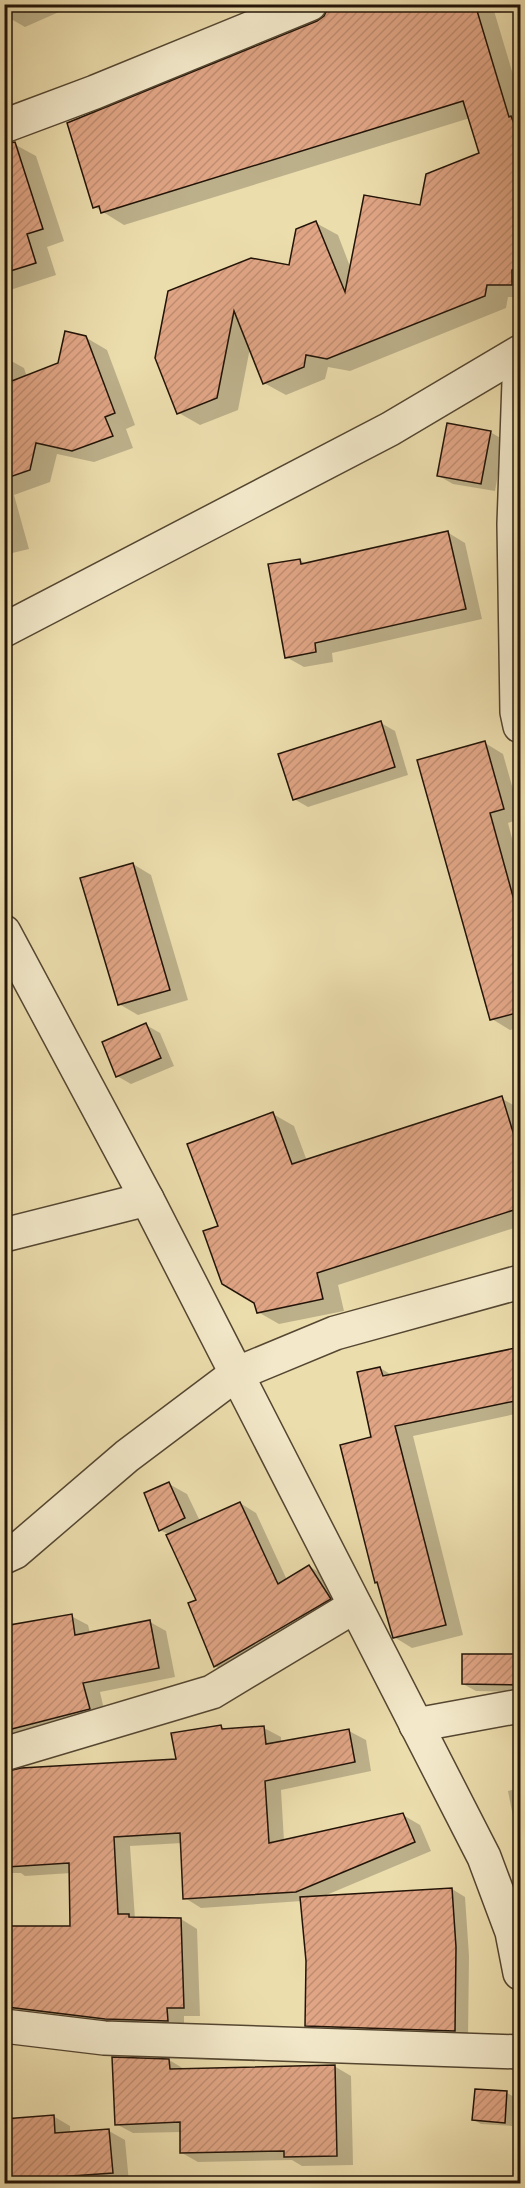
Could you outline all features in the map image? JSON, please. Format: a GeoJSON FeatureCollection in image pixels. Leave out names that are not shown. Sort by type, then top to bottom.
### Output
{"type":"FeatureCollection","features":[{"type":"Feature","properties":{"kind":"street"},"geometry":{"type":"LineString","coordinates":[[4,126],[95,92],[310,4]]}},
{"type":"Feature","properties":{"kind":"street"},"geometry":{"type":"LineString","coordinates":[[4,630],[390,429],[520,352]]}},
{"type":"Feature","properties":{"kind":"street"},"geometry":{"type":"LineString","coordinates":[[520,352],[514,524],[517,712],[520,726]]}},
{"type":"Feature","properties":{"kind":"street"},"geometry":{"type":"LineString","coordinates":[[4,932],[147,1199],[484,1857],[512,1932],[520,1973]]}},
{"type":"Feature","properties":{"kind":"street"},"geometry":{"type":"LineString","coordinates":[[4,1235],[147,1199]]}},
{"type":"Feature","properties":{"kind":"street"},"geometry":{"type":"LineString","coordinates":[[4,1557],[15,1552],[127,1456],[236,1374],[334,1333],[520,1282]]}},
{"type":"Feature","properties":{"kind":"street"},"geometry":{"type":"LineString","coordinates":[[4,1754],[213,1692],[355,1606]]}},
{"type":"Feature","properties":{"kind":"street"},"geometry":{"type":"LineString","coordinates":[[416,1725],[520,1706]]}},
{"type":"Feature","properties":{"kind":"street"},"geometry":{"type":"LineString","coordinates":[[4,2026],[104,2038],[520,2052]]}},
{"type":"Feature","properties":{"kind":"building"},"geometry":{"type":"Polygon","coordinates":[[[339,4],[475,4],[509,117],[511,116],[520,139],[520,267],[512,270],[512,285],[487,285],[485,296],[327,359],[306,355],[304,367],[263,384],[234,311],[217,398],[177,414],[155,358],[168,291],[251,258],[289,265],[296,229],[316,221],[345,292],[364,195],[420,205],[426,174],[479,153],[463,101],[101,213],[99,206],[93,208],[67,123],[317,21],[324,16],[328,8],[339,4]]]}},
{"type":"Feature","properties":{"kind":"building"},"geometry":{"type":"Polygon","coordinates":[[[15,142],[43,229],[27,234],[36,263],[4,273],[4,144],[15,142]]]}},
{"type":"Feature","properties":{"kind":"building"},"geometry":{"type":"Polygon","coordinates":[[[65,331],[86,336],[115,413],[105,417],[113,436],[72,451],[36,443],[30,470],[4,479],[4,384],[58,363],[65,331]]]}},
{"type":"Feature","properties":{"kind":"building"},"geometry":{"type":"Polygon","coordinates":[[[447,423],[491,431],[481,484],[437,476],[447,423]]]}},
{"type":"Feature","properties":{"kind":"building"},"geometry":{"type":"Polygon","coordinates":[[[448,531],[466,609],[315,643],[316,652],[285,658],[268,564],[300,559],[301,564],[448,531]]]}},
{"type":"Feature","properties":{"kind":"building"},"geometry":{"type":"Polygon","coordinates":[[[381,721],[395,767],[293,800],[278,754],[381,721]]]}},
{"type":"Feature","properties":{"kind":"building"},"geometry":{"type":"Polygon","coordinates":[[[485,741],[504,809],[490,813],[520,922],[520,1012],[490,1020],[417,760],[485,741]]]}},
{"type":"Feature","properties":{"kind":"building"},"geometry":{"type":"Polygon","coordinates":[[[133,863],[170,990],[118,1005],[80,878],[133,863]]]}},
{"type":"Feature","properties":{"kind":"building"},"geometry":{"type":"Polygon","coordinates":[[[146,1023],[161,1058],[116,1077],[102,1042],[146,1023]]]}},
{"type":"Feature","properties":{"kind":"building"},"geometry":{"type":"Polygon","coordinates":[[[502,1096],[520,1155],[520,1208],[317,1273],[323,1299],[257,1313],[254,1303],[222,1284],[203,1231],[218,1226],[187,1144],[273,1112],[292,1164],[502,1096]]]}},
{"type":"Feature","properties":{"kind":"building"},"geometry":{"type":"Polygon","coordinates":[[[520,1347],[520,1400],[395,1426],[446,1625],[393,1638],[377,1582],[375,1583],[340,1445],[371,1437],[357,1372],[380,1367],[383,1376],[520,1347]]]}},
{"type":"Feature","properties":{"kind":"building"},"geometry":{"type":"Polygon","coordinates":[[[169,1482],[185,1518],[159,1531],[144,1493],[169,1482]]]}},
{"type":"Feature","properties":{"kind":"building"},"geometry":{"type":"Polygon","coordinates":[[[240,1502],[278,1584],[309,1565],[331,1599],[214,1667],[188,1603],[196,1600],[166,1535],[240,1502]]]}},
{"type":"Feature","properties":{"kind":"building"},"geometry":{"type":"Polygon","coordinates":[[[72,1614],[75,1635],[150,1620],[159,1668],[83,1683],[90,1709],[4,1731],[4,1626],[72,1614]]]}},
{"type":"Feature","properties":{"kind":"building"},"geometry":{"type":"Polygon","coordinates":[[[462,1654],[520,1654],[520,1685],[462,1684],[462,1654]]]}},
{"type":"Feature","properties":{"kind":"building"},"geometry":{"type":"Polygon","coordinates":[[[221,1725],[222,1729],[264,1726],[266,1744],[349,1729],[355,1762],[265,1781],[269,1843],[403,1813],[415,1842],[296,1892],[183,1899],[180,1833],[114,1837],[118,1914],[129,1914],[129,1917],[181,1918],[184,2008],[167,2008],[168,2021],[105,2019],[7,2007],[8,1926],[70,1926],[69,1863],[7,1867],[4,1772],[21,1768],[176,1759],[171,1733],[221,1725]]]}},
{"type":"Feature","properties":{"kind":"building"},"geometry":{"type":"Polygon","coordinates":[[[452,1888],[456,1947],[455,2031],[305,2026],[306,1961],[300,1897],[452,1888]]]}},
{"type":"Feature","properties":{"kind":"building"},"geometry":{"type":"Polygon","coordinates":[[[112,2057],[169,2059],[170,2069],[335,2065],[337,2156],[284,2157],[284,2151],[180,2153],[180,2122],[115,2125],[112,2057]]]}},
{"type":"Feature","properties":{"kind":"building"},"geometry":{"type":"Polygon","coordinates":[[[475,2089],[507,2091],[505,2123],[472,2120],[475,2089]]]}},
{"type":"Feature","properties":{"kind":"building"},"geometry":{"type":"Polygon","coordinates":[[[54,2115],[55,2133],[109,2129],[113,2173],[58,2177],[59,2184],[4,2184],[4,2119],[54,2115]]]}}]}
